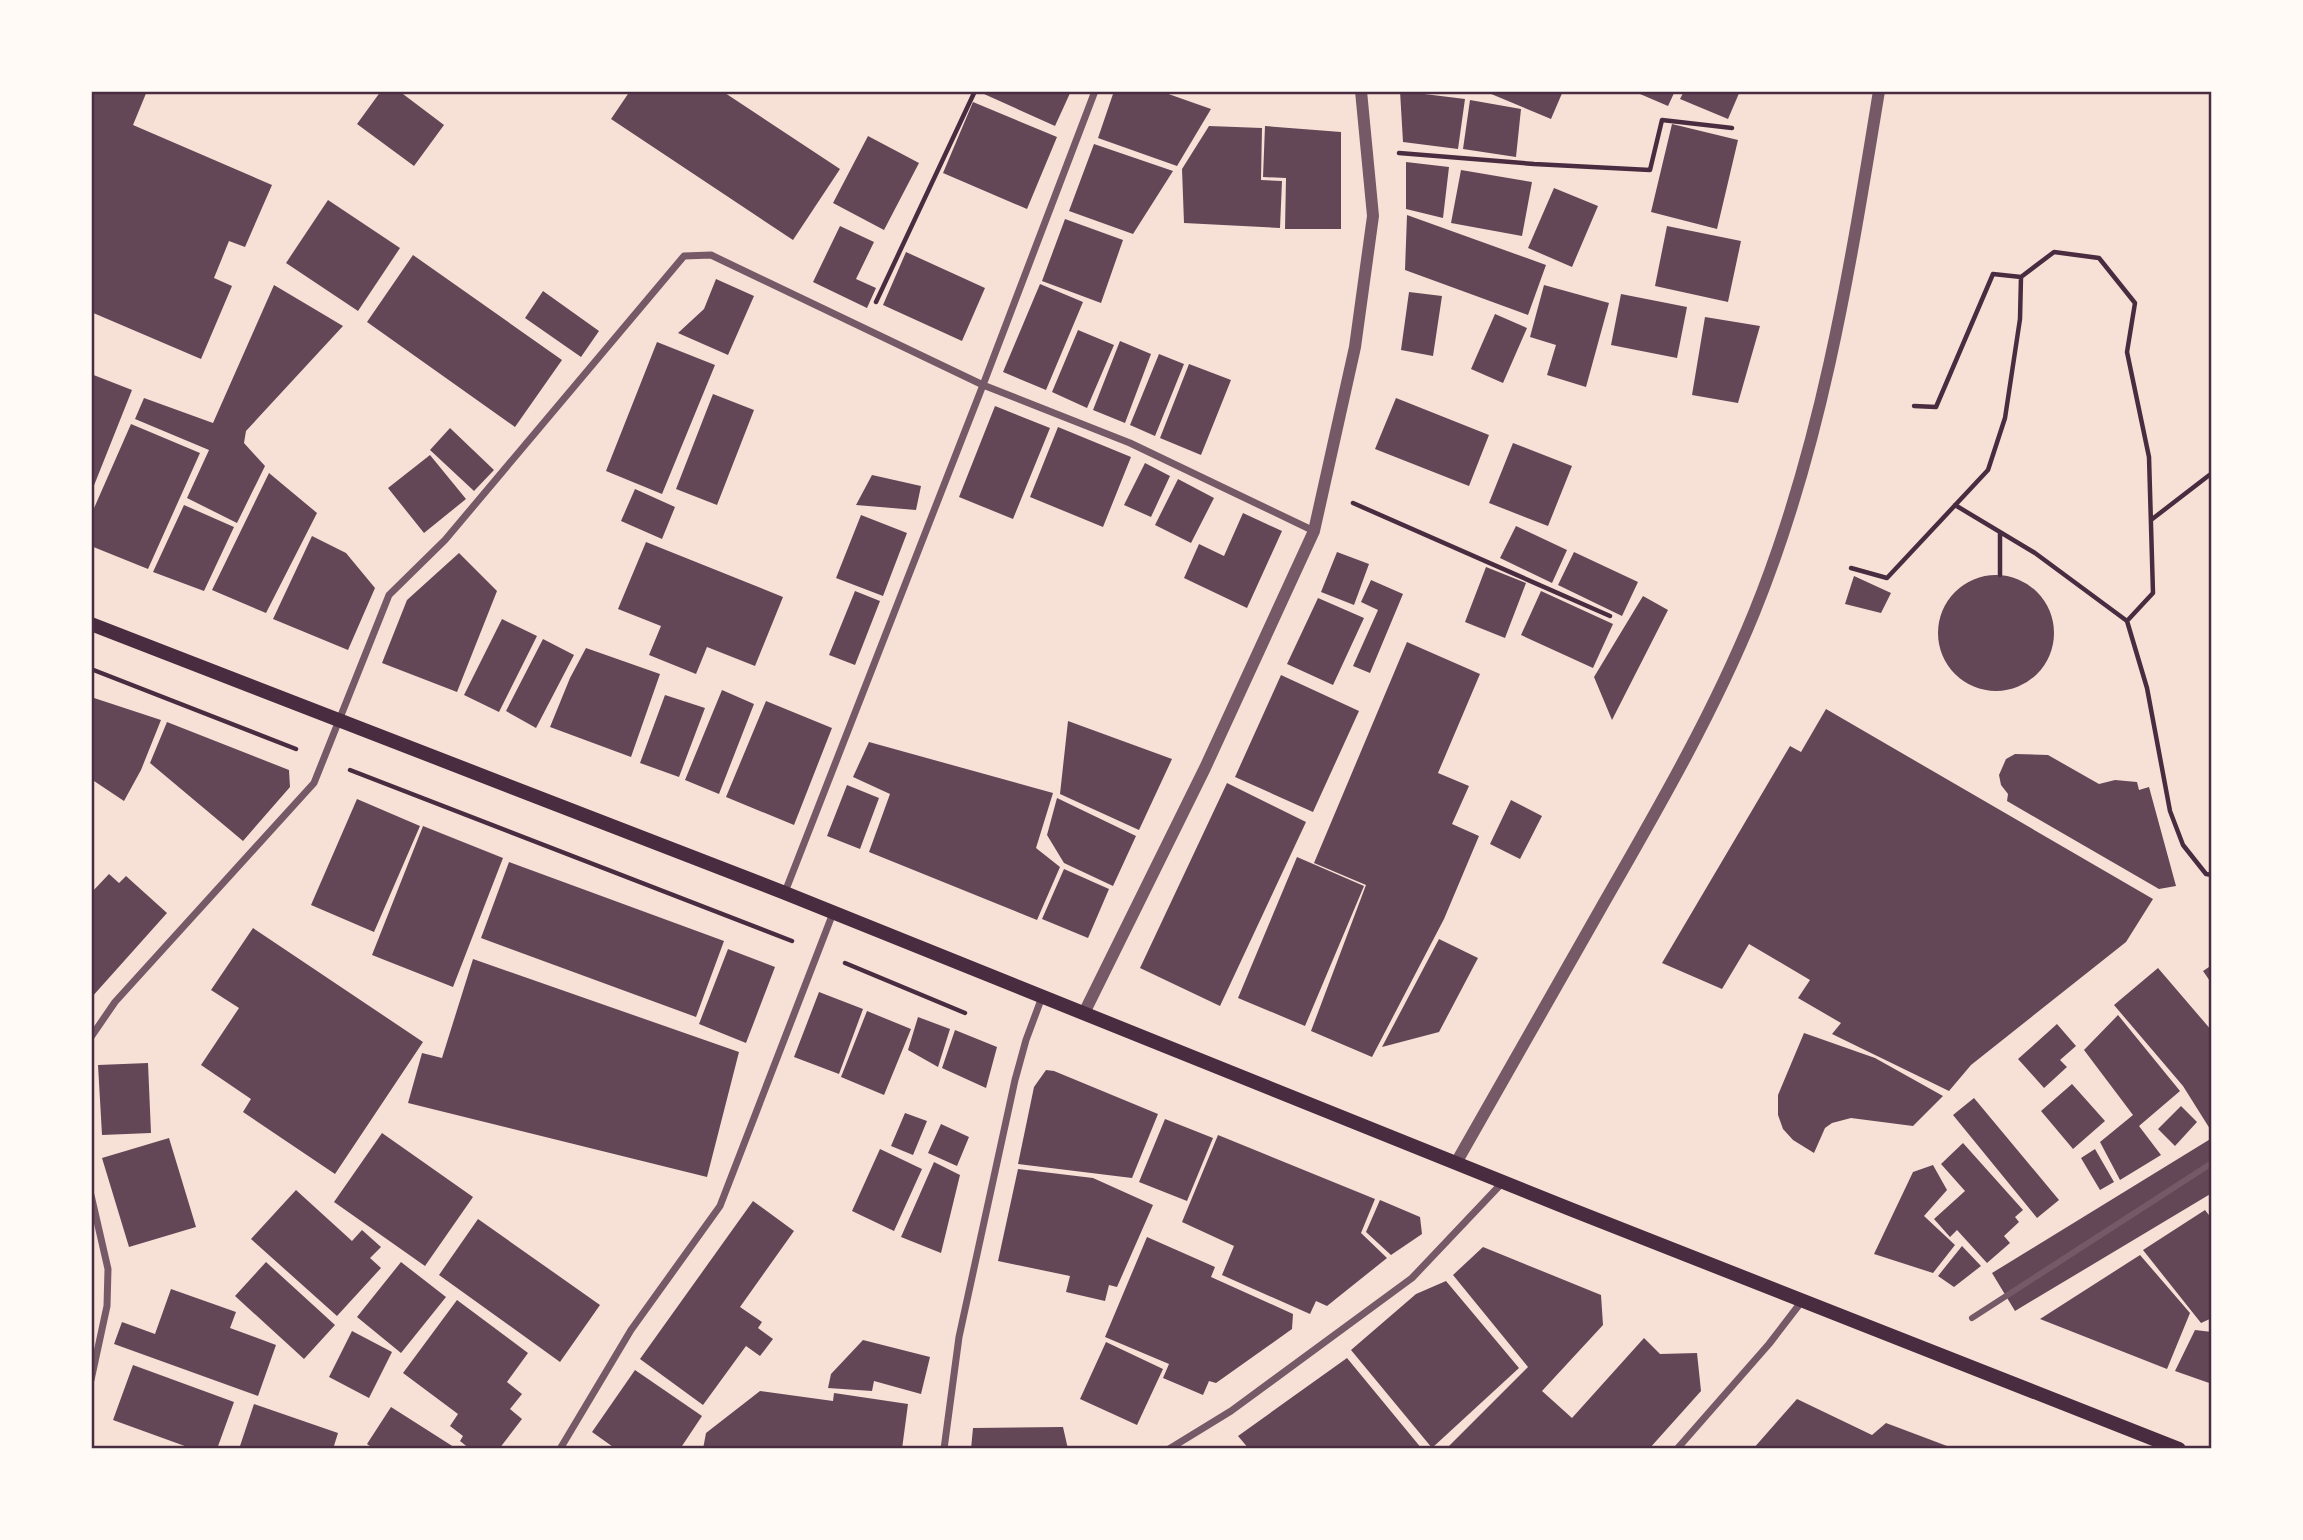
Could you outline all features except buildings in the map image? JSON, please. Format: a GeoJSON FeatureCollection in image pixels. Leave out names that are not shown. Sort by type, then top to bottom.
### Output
{"type":"FeatureCollection","features":[{"type":"Feature","properties":{"kind":"main road"},"geometry":{"type":"LineString","coordinates":[[91,624],[785,893],[1503,1182],[2179,1449]]}},
{"type":"Feature","properties":{"kind":"street"},"geometry":{"type":"LineString","coordinates":[[785,893],[1095,91]]}},
{"type":"Feature","properties":{"kind":"street"},"geometry":{"type":"LineString","coordinates":[[1084,1013],[1205,768],[1314,531],[1355,347],[1373,216],[1362,91]]}},
{"type":"Feature","properties":{"kind":"street"},"geometry":{"type":"LineString","coordinates":[[1456,1163],[1705,723],[1754,613],[1805,469],[1829,371],[1879,91]]}},
{"type":"Feature","properties":{"kind":"street"},"geometry":{"type":"LineString","coordinates":[[91,1037],[115,1002],[314,783],[389,595],[445,540],[684,256],[711,255],[983,386],[1130,443],[1314,531]]}},
{"type":"Feature","properties":{"kind":"street"},"geometry":{"type":"LineString","coordinates":[[561,1449],[632,1330],[720,1206],[833,912]]}},
{"type":"Feature","properties":{"kind":"street"},"geometry":{"type":"LineString","coordinates":[[944,1449],[959,1337],[1015,1080],[1042,996]]}},
{"type":"Feature","properties":{"kind":"street"},"geometry":{"type":"LineString","coordinates":[[1972,1318],[2212,1163]]}},
{"type":"Feature","properties":{"kind":"street"},"geometry":{"type":"LineString","coordinates":[[1169,1449],[1231,1411],[1412,1278],[1503,1182]]}},
{"type":"Feature","properties":{"kind":"street"},"geometry":{"type":"LineString","coordinates":[[91,1195],[108,1269],[107,1306],[91,1380]]}},
{"type":"Feature","properties":{"kind":"street"},"geometry":{"type":"LineString","coordinates":[[1677,1449],[1769,1345],[1802,1300]]}},
{"type":"Feature","properties":{"kind":"path"},"geometry":{"type":"LineString","coordinates":[[864,328],[975,91]]}},
{"type":"Feature","properties":{"kind":"path"},"geometry":{"type":"LineString","coordinates":[[1367,150],[1534,164],[1650,170],[1662,120],[1732,128]]}},
{"type":"Feature","properties":{"kind":"path"},"geometry":{"type":"LineString","coordinates":[[1914,406],[1936,407],[1993,274],[2021,277],[2053,252],[2099,258],[2135,303],[2127,352],[2149,457],[2152,593],[2127,621]]}},
{"type":"Feature","properties":{"kind":"path"},"geometry":{"type":"LineString","coordinates":[[1852,568],[1887,578],[1988,470],[2005,418],[2020,319],[2021,277]]}},
{"type":"Feature","properties":{"kind":"path"},"geometry":{"type":"LineString","coordinates":[[2151,520],[2212,473]]}},
{"type":"Feature","properties":{"kind":"path"},"geometry":{"type":"LineString","coordinates":[[1323,490],[1610,616]]}},
{"type":"Feature","properties":{"kind":"path"},"geometry":{"type":"LineString","coordinates":[[1955,505],[2035,553],[2127,621],[2147,688],[2170,811],[2183,845],[2207,874],[2212,875]]}},
{"type":"Feature","properties":{"kind":"path"},"geometry":{"type":"LineString","coordinates":[[2000,532],[2000,575]]}},
{"type":"Feature","properties":{"kind":"path"},"geometry":{"type":"LineString","coordinates":[[91,669],[817,951],[965,1013]]}}]}
